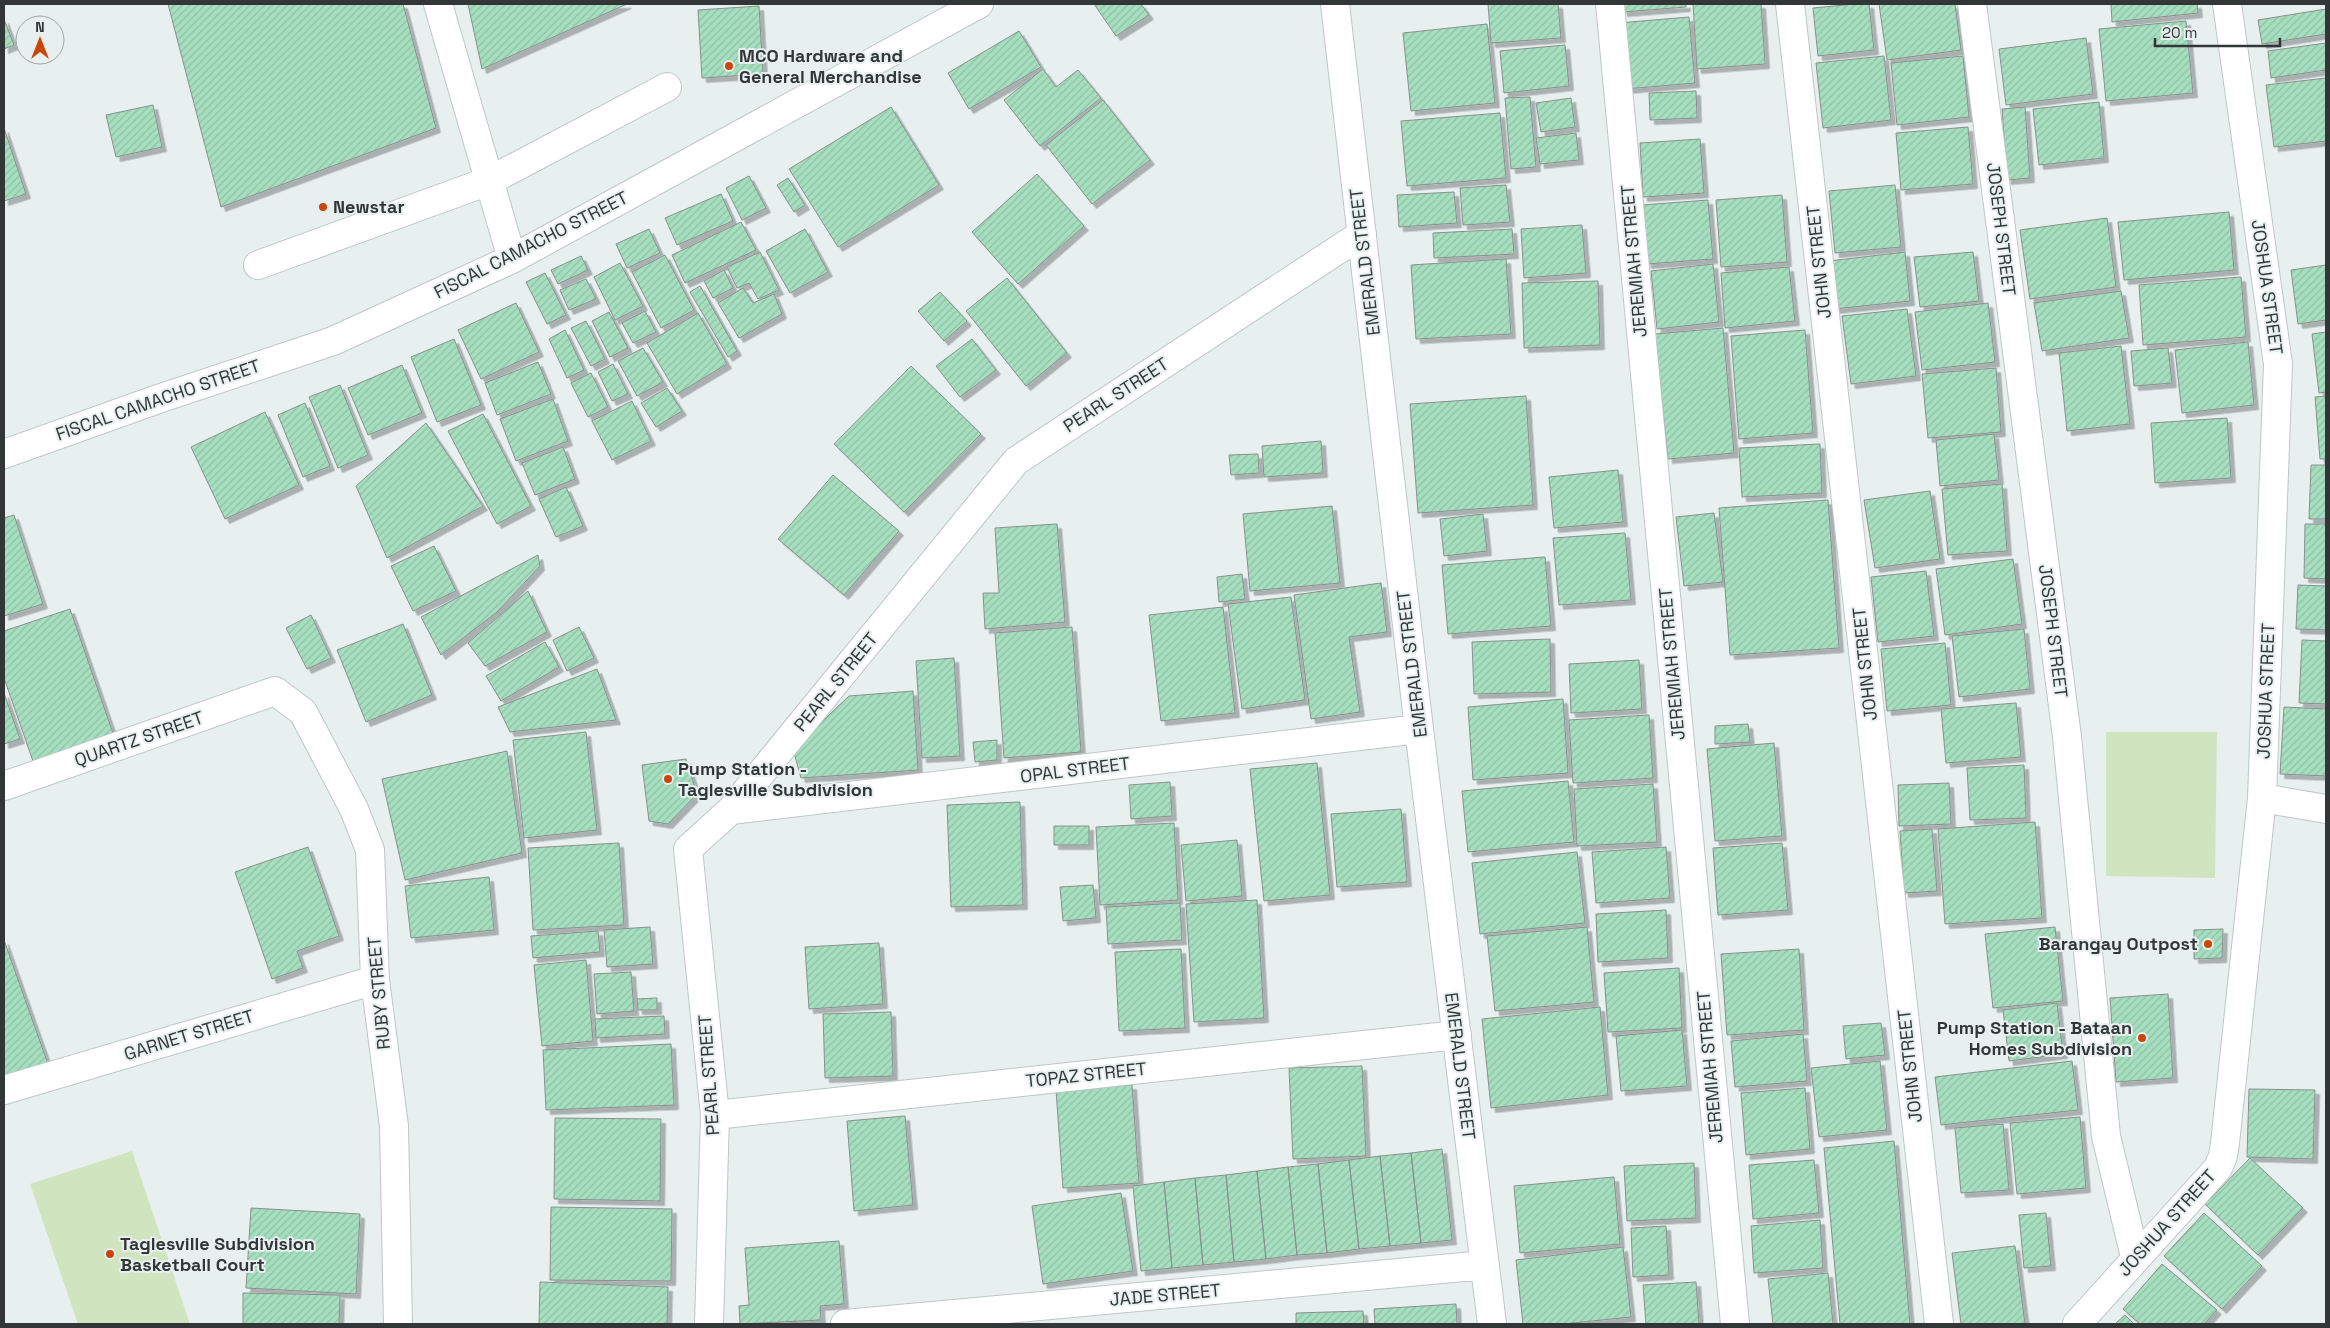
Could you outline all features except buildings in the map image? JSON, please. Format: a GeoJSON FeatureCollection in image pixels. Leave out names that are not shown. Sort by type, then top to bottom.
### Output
{"type":"FeatureCollection","features":[{"type":"Feature","properties":{"kind":"street"},"geometry":{"type":"LineString","coordinates":[[438,4],[512,259]]}},
{"type":"Feature","properties":{"kind":"street","name":"FISCAL CAMACHO STREET"},"geometry":{"type":"LineString","coordinates":[[4,454],[161,398],[334,341],[512,259],[979,4]]}},
{"type":"Feature","properties":{"kind":"street","name":"EMERALD STREET"},"geometry":{"type":"LineString","coordinates":[[1335,4],[1419,729],[1492,1324]]}},
{"type":"Feature","properties":{"kind":"street","name":"JEREMIAH STREET"},"geometry":{"type":"LineString","coordinates":[[1610,4],[1735,1324]]}},
{"type":"Feature","properties":{"kind":"street","name":"JOHN STREET"},"geometry":{"type":"LineString","coordinates":[[1790,4],[1940,1324]]}},
{"type":"Feature","properties":{"kind":"street","name":"JOSEPH STREET"},"geometry":{"type":"LineString","coordinates":[[1972,4],[2067,737],[2106,1136],[2135,1258]]}},
{"type":"Feature","properties":{"kind":"street","name":"JOSHUA STREET"},"geometry":{"type":"LineString","coordinates":[[2077,1324],[2218,1168],[2223,1156],[2262,798],[2278,364],[2227,4]]}},
{"type":"Feature","properties":{"kind":"street"},"geometry":{"type":"LineString","coordinates":[[258,265],[489,181],[667,87]]}},
{"type":"Feature","properties":{"kind":"street","name":"PEARL STREET"},"geometry":{"type":"LineString","coordinates":[[709,1324],[715,1115],[688,850],[731,810],[1016,462],[1362,234]]}},
{"type":"Feature","properties":{"kind":"street","name":"QUARTZ STREET"},"geometry":{"type":"LineString","coordinates":[[4,786],[275,691]]}},
{"type":"Feature","properties":{"kind":"street","name":"RUBY STREET"},"geometry":{"type":"LineString","coordinates":[[275,691],[303,712],[354,809],[370,850],[375,980],[394,1126],[398,1324]]}},
{"type":"Feature","properties":{"kind":"street","name":"OPAL STREET"},"geometry":{"type":"LineString","coordinates":[[731,810],[1419,729]]}},
{"type":"Feature","properties":{"kind":"street"},"geometry":{"type":"LineString","coordinates":[[2262,798],[2326,809]]}},
{"type":"Feature","properties":{"kind":"street","name":"GARNET STREET"},"geometry":{"type":"LineString","coordinates":[[4,1090],[375,980]]}},
{"type":"Feature","properties":{"kind":"street","name":"TOPAZ STREET"},"geometry":{"type":"LineString","coordinates":[[715,1115],[1456,1035]]}},
{"type":"Feature","properties":{"kind":"street","name":"JADE STREET"},"geometry":{"type":"LineString","coordinates":[[845,1324],[1485,1265]]}},
{"type":"Feature","properties":{"kind":"green space"},"geometry":{"type":"Polygon","coordinates":[[[2106,732],[2217,732],[2215,878],[2106,876],[2106,732]]]}},
{"type":"Feature","properties":{"kind":"green space","name":"Taglesville Subdivision Basketball Court"},"geometry":{"type":"Polygon","coordinates":[[[132,1151],[190,1324],[78,1324],[30,1184],[132,1151]]]}},
{"type":"Feature","properties":{"kind":"place","name":"MCO Hardware and General Merchandise"},"geometry":{"type":"Point","coordinates":[729,66]}},
{"type":"Feature","properties":{"kind":"place","name":"Newstar"},"geometry":{"type":"Point","coordinates":[323,207]}},
{"type":"Feature","properties":{"kind":"place","name":"Pump Station - Taglesville Subdivision"},"geometry":{"type":"Point","coordinates":[668,779]}},
{"type":"Feature","properties":{"kind":"place","name":"Barangay Outpost"},"geometry":{"type":"Point","coordinates":[2208,944]}},
{"type":"Feature","properties":{"kind":"place","name":"Pump Station - Bataan Homes Subdivision"},"geometry":{"type":"Point","coordinates":[2142,1038]}},
{"type":"Feature","properties":{"kind":"place","name":"Taglesville Subdivision Basketball Court"},"geometry":{"type":"Point","coordinates":[110,1254]}}]}
